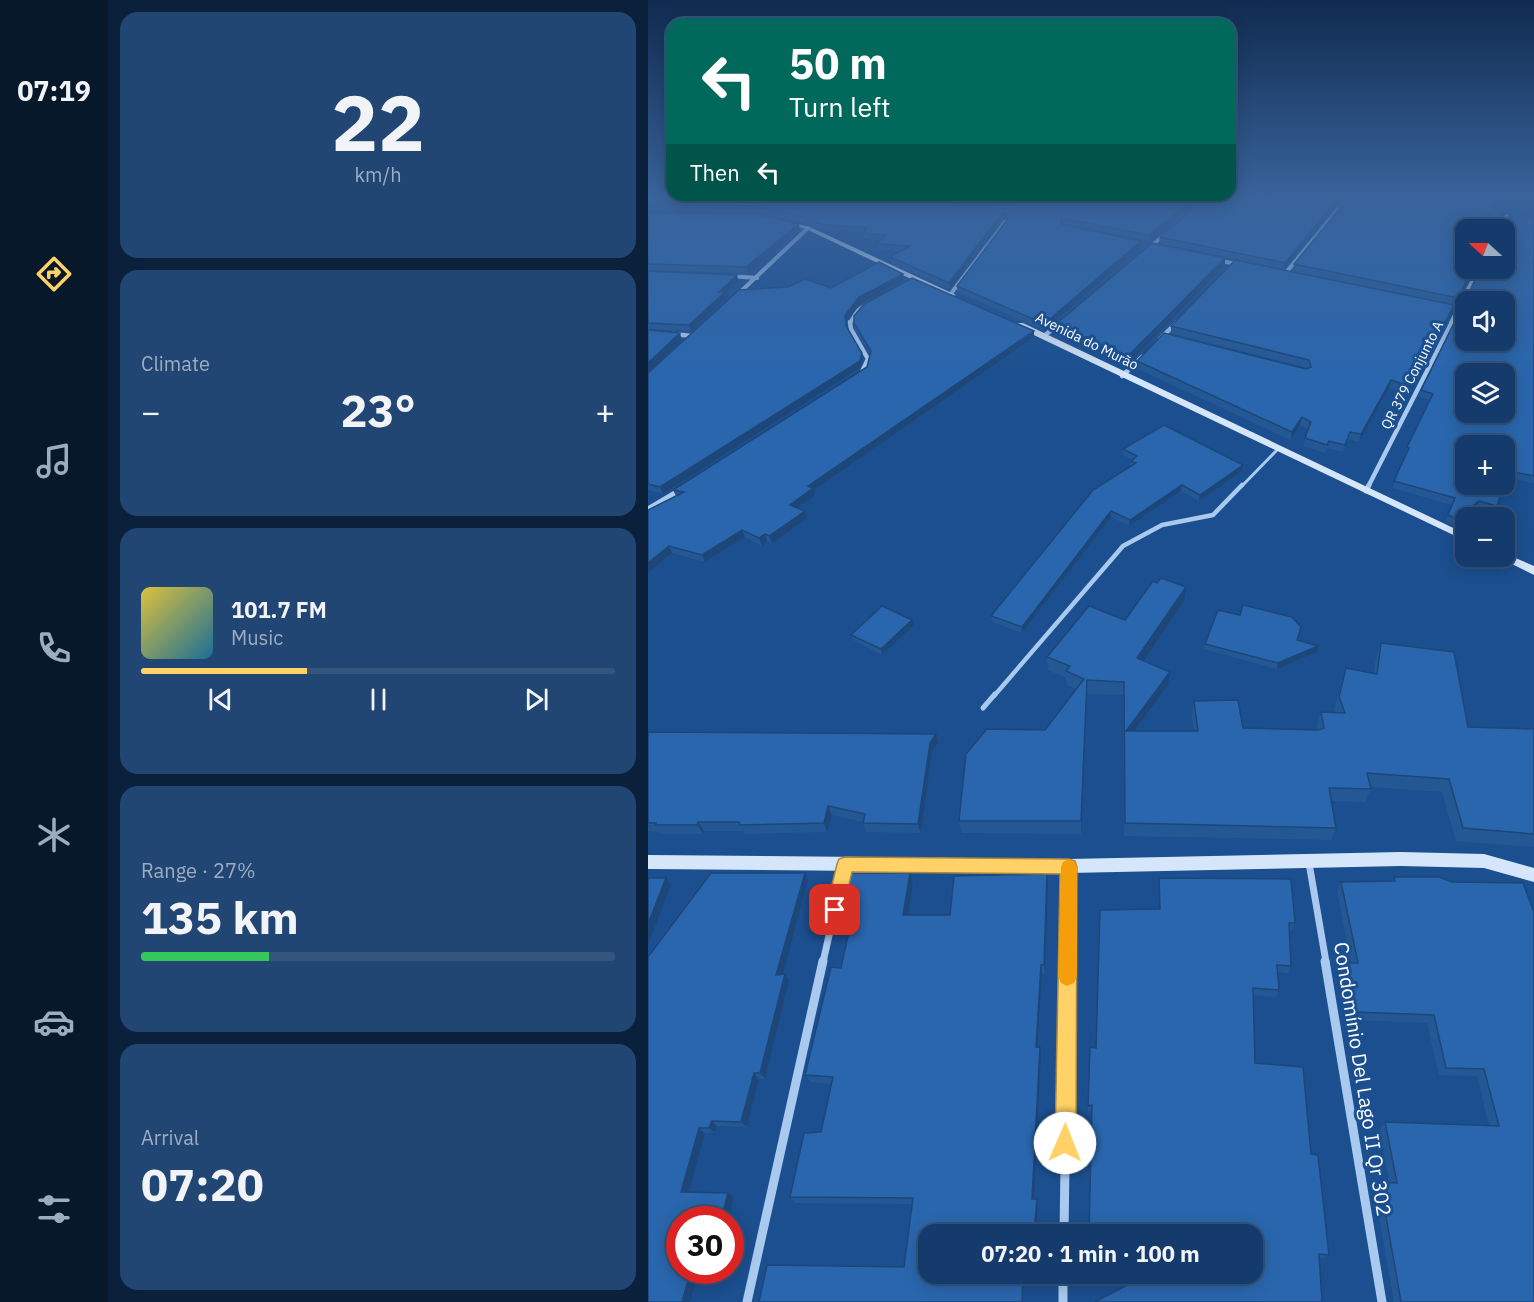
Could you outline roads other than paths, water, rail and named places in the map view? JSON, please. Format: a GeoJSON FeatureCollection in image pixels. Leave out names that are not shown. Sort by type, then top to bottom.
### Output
{"type":"FeatureCollection","features":[{"type":"Feature","properties":{"kind":"street"},"geometry":{"type":"LineString","coordinates":[[732,299],[781,255]]}},
{"type":"Feature","properties":{"kind":"street"},"geometry":{"type":"LineString","coordinates":[[864,255],[960,299]]}},
{"type":"Feature","properties":{"kind":"street"},"geometry":{"type":"LineString","coordinates":[[950,295],[980,255]]}},
{"type":"Feature","properties":{"kind":"street"},"geometry":{"type":"LineString","coordinates":[[1284,274],[1300,255]]}},
{"type":"Feature","properties":{"kind":"street"},"geometry":{"type":"LineString","coordinates":[[1209,259],[1242,266]]}},
{"type":"Feature","properties":{"kind":"street"},"geometry":{"type":"LineString","coordinates":[[1224,271],[1232,263]]}},
{"type":"Feature","properties":{"kind":"street"},"geometry":{"type":"LineString","coordinates":[[1274,272],[1296,277]]}},
{"type":"Feature","properties":{"kind":"street"},"geometry":{"type":"LineString","coordinates":[[724,276],[757,278]]}},
{"type":"Feature","properties":{"kind":"street"},"geometry":{"type":"LineString","coordinates":[[905,284],[914,279]]}},
{"type":"Feature","properties":{"kind":"street","name":"QR 379 Conjunto A"},"geometry":{"type":"LineString","coordinates":[[1366,491],[1473,279]]}},
{"type":"Feature","properties":{"kind":"street"},"geometry":{"type":"LineString","coordinates":[[859,375],[865,370],[868,359],[850,330],[849,321],[856,310],[876,300]]}},
{"type":"Feature","properties":{"kind":"street"},"geometry":{"type":"LineString","coordinates":[[1156,344],[1179,320]]}},
{"type":"Feature","properties":{"kind":"street"},"geometry":{"type":"LineString","coordinates":[[1044,336],[1062,321]]}},
{"type":"Feature","properties":{"kind":"street","name":"Avenida do Murão"},"geometry":{"type":"LineString","coordinates":[[1013,322],[1122,376],[1455,533]]}},
{"type":"Feature","properties":{"kind":"street"},"geometry":{"type":"LineString","coordinates":[[685,343],[700,329]]}},
{"type":"Feature","properties":{"kind":"street"},"geometry":{"type":"LineString","coordinates":[[670,334],[692,336]]}},
{"type":"Feature","properties":{"kind":"street"},"geometry":{"type":"LineString","coordinates":[[1164,336],[1175,339]]}},
{"type":"Feature","properties":{"kind":"street"},"geometry":{"type":"LineString","coordinates":[[1122,376],[1147,352]]}},
{"type":"Feature","properties":{"kind":"street"},"geometry":{"type":"LineString","coordinates":[[648,509],[690,484]]}},
{"type":"Feature","properties":{"kind":"street"},"geometry":{"type":"LineString","coordinates":[[1515,562],[1534,571]]}},
{"type":"Feature","properties":{"kind":"street"},"geometry":{"type":"LineString","coordinates":[[648,862],[1069,867],[1401,859],[1484,861],[1534,875]]}},
{"type":"Feature","properties":{"kind":"street","name":"Condomínio Del Lago II Qr 302"},"geometry":{"type":"LineString","coordinates":[[1309,863],[1382,1302]]}},
{"type":"Feature","properties":{"kind":"street"},"geometry":{"type":"LineString","coordinates":[[747,1302],[845,864]]}},
{"type":"Feature","properties":{"kind":"street"},"geometry":{"type":"LineString","coordinates":[[1064,1224],[1069,867]]}},
{"type":"Feature","properties":{"kind":"street"},"geometry":{"type":"LineString","coordinates":[[1063,1284],[1063,1302]]}},
{"type":"Feature","properties":{"kind":"lane"},"geometry":{"type":"LineString","coordinates":[[983,708],[1132,538],[1174,522],[1205,519],[1213,515],[1278,449]]}}]}
